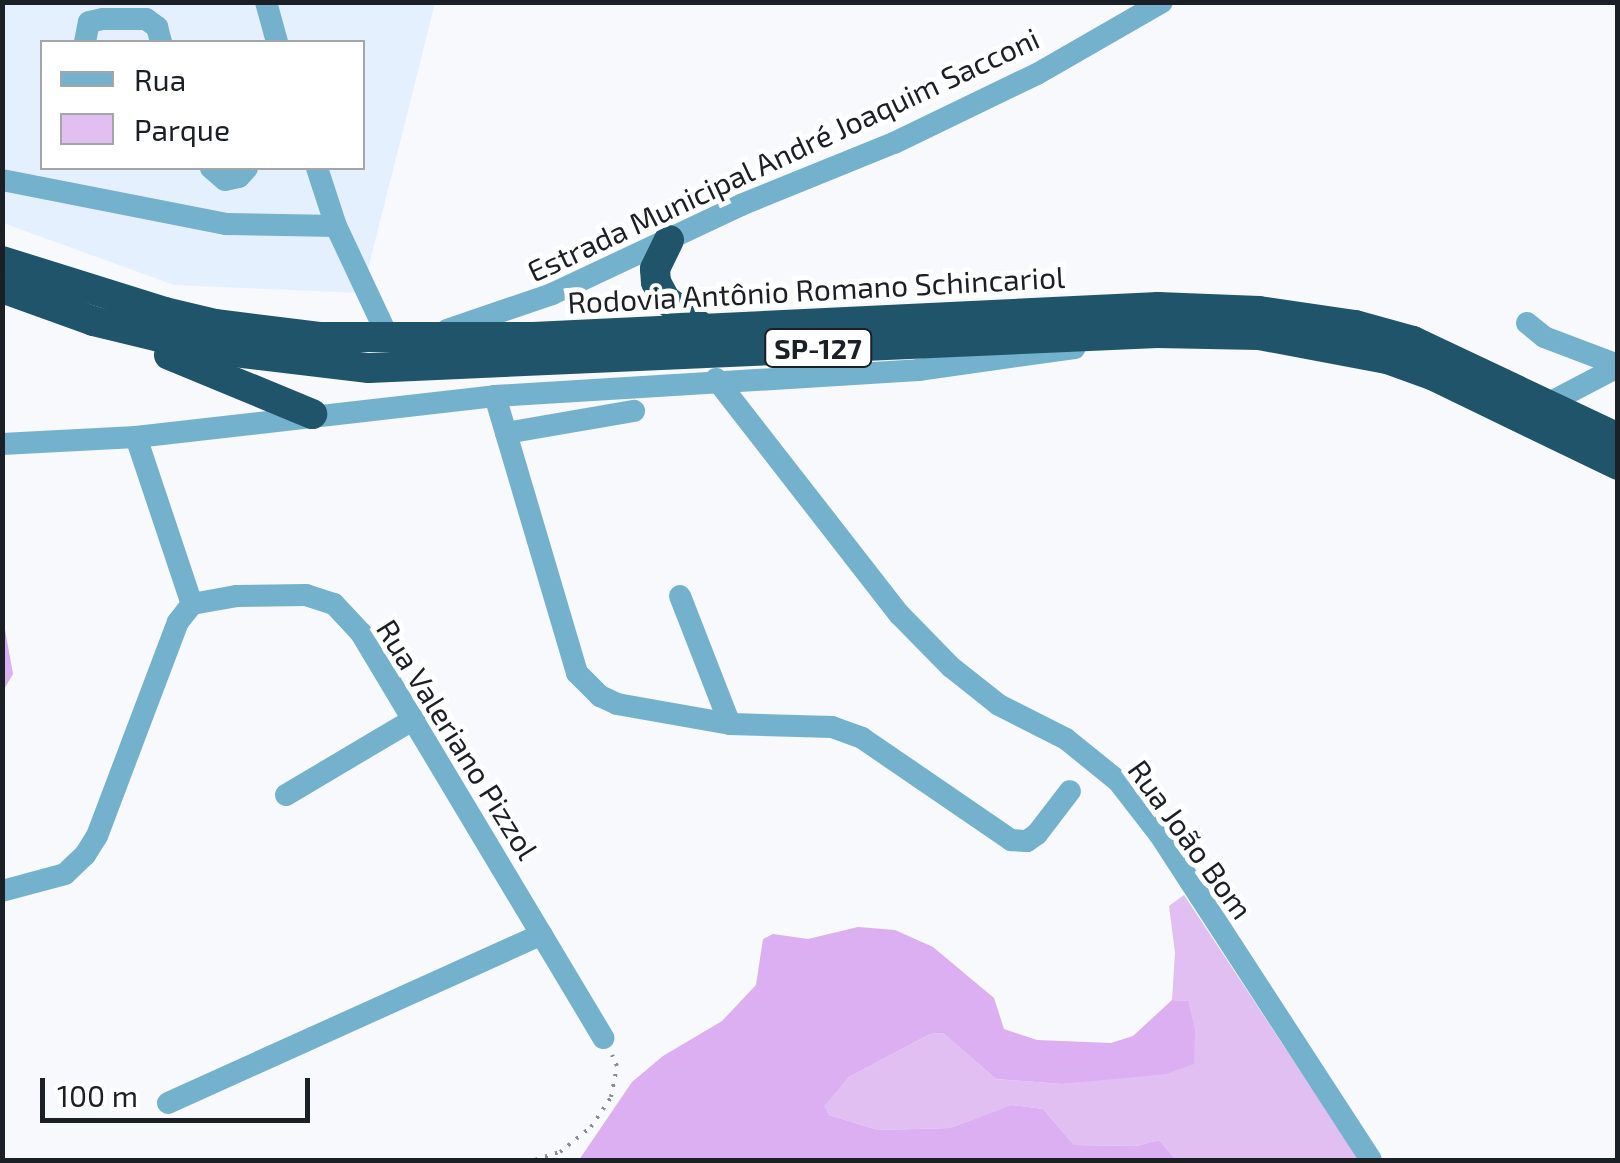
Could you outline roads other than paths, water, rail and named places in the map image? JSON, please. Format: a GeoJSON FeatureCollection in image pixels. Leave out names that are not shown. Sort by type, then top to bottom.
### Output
{"type":"FeatureCollection","features":[{"type":"Feature","properties":{"kind":"highway"},"geometry":{"type":"LineString","coordinates":[[668,240],[655,269],[656,282],[666,298],[705,330]]}},
{"type":"Feature","properties":{"kind":"highway","name":"Rodovia Antônio Romano Schincariol"},"geometry":{"type":"LineString","coordinates":[[2,261],[215,324],[319,337],[420,339],[705,330],[1158,308],[1259,311],[1355,325],[1413,341],[1618,438]]}},
{"type":"Feature","properties":{"kind":"highway","name":"Rodovia Antônio Romano Schincariol"},"geometry":{"type":"LineString","coordinates":[[2,288],[94,321],[274,360],[409,369],[1158,333],[1259,335],[1387,359],[1434,376],[1618,465]]}},
{"type":"Feature","properties":{"kind":"highway"},"geometry":{"type":"LineString","coordinates":[[94,321],[312,414]]}},
{"type":"Feature","properties":{"kind":"street"},"geometry":{"type":"LineString","coordinates":[[266,2],[276,40]]}},
{"type":"Feature","properties":{"kind":"street","name":"Estrada Municipal André Joaquim Sacconi"},"geometry":{"type":"LineString","coordinates":[[420,339],[534,302],[983,102],[1162,2]]}},
{"type":"Feature","properties":{"kind":"street"},"geometry":{"type":"LineString","coordinates":[[85,40],[89,22],[102,18],[146,19],[157,27],[160,40]]}},
{"type":"Feature","properties":{"kind":"street"},"geometry":{"type":"LineString","coordinates":[[213,170],[225,180],[239,177],[244,170]]}},
{"type":"Feature","properties":{"kind":"street"},"geometry":{"type":"LineString","coordinates":[[318,170],[336,226],[389,339]]}},
{"type":"Feature","properties":{"kind":"street"},"geometry":{"type":"LineString","coordinates":[[2,180],[227,224],[336,226]]}},
{"type":"Feature","properties":{"kind":"street"},"geometry":{"type":"LineString","coordinates":[[1527,322],[1544,337],[1618,366]]}},
{"type":"Feature","properties":{"kind":"street"},"geometry":{"type":"LineString","coordinates":[[2,444],[136,438],[312,414],[495,396],[716,379],[918,370],[1158,333]]}},
{"type":"Feature","properties":{"kind":"street"},"geometry":{"type":"LineString","coordinates":[[1550,404],[1618,366]]}},
{"type":"Feature","properties":{"kind":"street","name":"Rua João Bom"},"geometry":{"type":"LineString","coordinates":[[716,379],[900,616],[951,667],[999,705],[1066,739],[1118,781],[1160,835],[1371,1160]]}},
{"type":"Feature","properties":{"kind":"street"},"geometry":{"type":"LineString","coordinates":[[495,396],[583,682],[616,704],[730,724],[832,727],[862,738],[1011,840],[1027,841],[1038,834],[1070,791]]}},
{"type":"Feature","properties":{"kind":"street"},"geometry":{"type":"LineString","coordinates":[[506,433],[634,411]]}},
{"type":"Feature","properties":{"kind":"street"},"geometry":{"type":"LineString","coordinates":[[2,891],[64,874],[85,855],[97,836],[178,622],[192,604],[136,438]]}},
{"type":"Feature","properties":{"kind":"street"},"geometry":{"type":"LineString","coordinates":[[1583,448],[1618,477]]}},
{"type":"Feature","properties":{"kind":"street","name":"Rua Valeriano Pizzol"},"geometry":{"type":"LineString","coordinates":[[192,604],[236,596],[272,595],[306,595],[334,604],[360,633],[414,719],[603,1038]]}},
{"type":"Feature","properties":{"kind":"street"},"geometry":{"type":"LineString","coordinates":[[680,596],[730,724]]}},
{"type":"Feature","properties":{"kind":"street"},"geometry":{"type":"LineString","coordinates":[[286,795],[414,719]]}},
{"type":"Feature","properties":{"kind":"street"},"geometry":{"type":"LineString","coordinates":[[168,1103],[542,934]]}}]}
